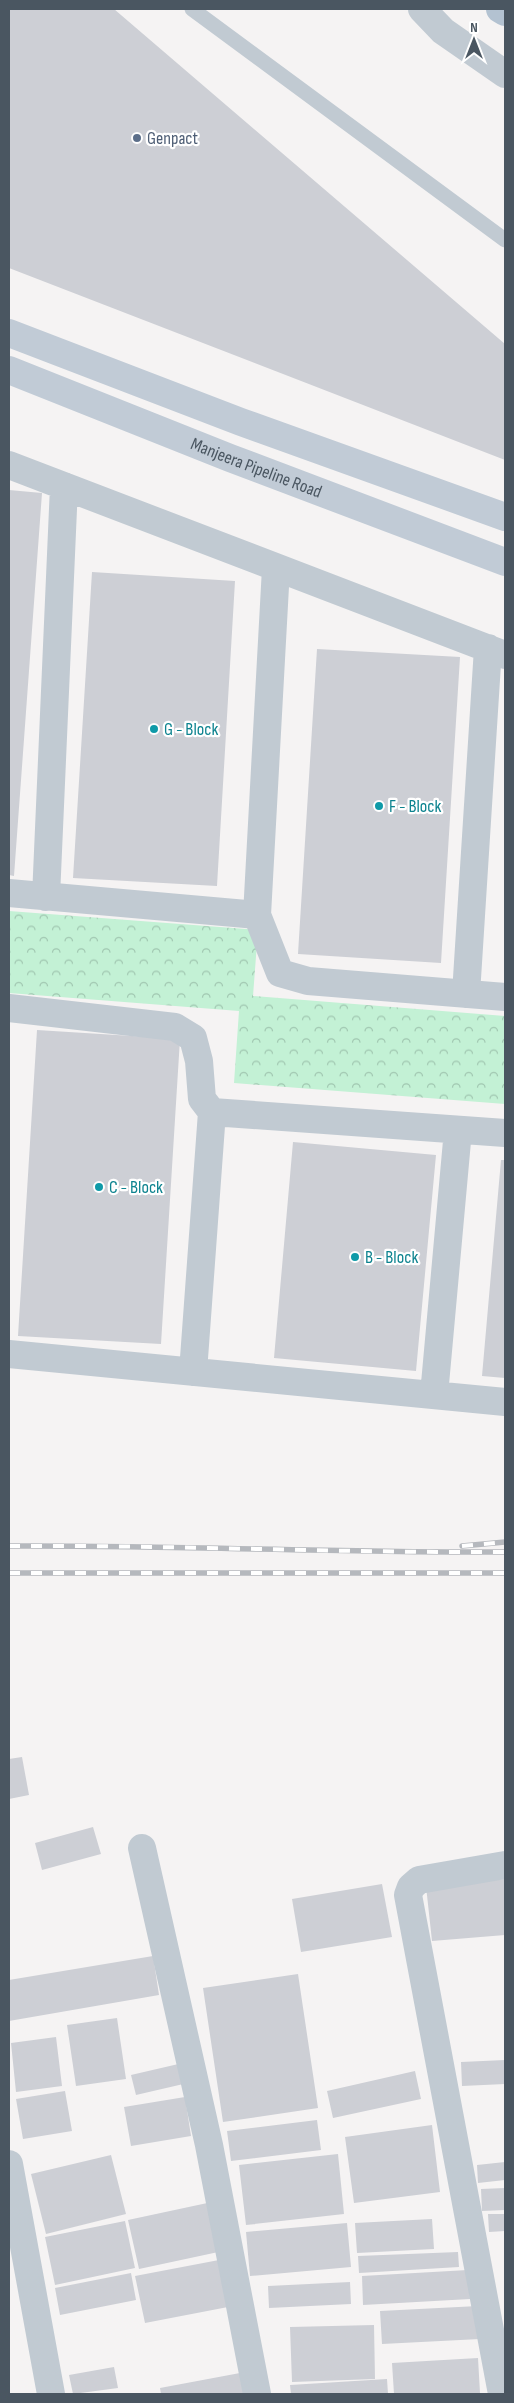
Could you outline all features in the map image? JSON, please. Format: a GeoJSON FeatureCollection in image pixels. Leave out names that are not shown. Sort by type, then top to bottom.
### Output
{"type":"FeatureCollection","features":[{"type":"Feature","properties":{"kind":"main road"},"geometry":{"type":"LineString","coordinates":[[500,9],[505,12]]}},
{"type":"Feature","properties":{"kind":"main road"},"geometry":{"type":"LineString","coordinates":[[9,333],[505,517]]}},
{"type":"Feature","properties":{"kind":"main road","name":"Manjeera Pipeline Road"},"geometry":{"type":"LineString","coordinates":[[9,370],[505,562]]}},
{"type":"Feature","properties":{"kind":"main road"},"geometry":{"type":"LineString","coordinates":[[331,496],[342,458]]}},
{"type":"Feature","properties":{"kind":"street"},"geometry":{"type":"LineString","coordinates":[[422,9],[443,31],[505,74]]}},
{"type":"Feature","properties":{"kind":"street"},"geometry":{"type":"LineString","coordinates":[[9,465],[496,651],[466,994]]}},
{"type":"Feature","properties":{"kind":"street"},"geometry":{"type":"LineString","coordinates":[[46,897],[64,486]]}},
{"type":"Feature","properties":{"kind":"street"},"geometry":{"type":"LineString","coordinates":[[276,568],[257,915],[280,973],[308,981],[505,998]]}},
{"type":"Feature","properties":{"kind":"street"},"geometry":{"type":"LineString","coordinates":[[9,894],[257,915]]}},
{"type":"Feature","properties":{"kind":"street"},"geometry":{"type":"LineString","coordinates":[[9,1008],[175,1027],[193,1038],[199,1061],[202,1098],[212,1112],[193,1372]]}},
{"type":"Feature","properties":{"kind":"street"},"geometry":{"type":"LineString","coordinates":[[212,1112],[505,1133]]}},
{"type":"Feature","properties":{"kind":"street"},"geometry":{"type":"LineString","coordinates":[[434,1395],[458,1130]]}},
{"type":"Feature","properties":{"kind":"street"},"geometry":{"type":"LineString","coordinates":[[9,1354],[505,1402]]}},
{"type":"Feature","properties":{"kind":"street"},"geometry":{"type":"LineString","coordinates":[[142,1848],[210,2145],[257,2394]]}},
{"type":"Feature","properties":{"kind":"street"},"geometry":{"type":"LineString","coordinates":[[502,2394],[408,1895],[411,1887],[419,1880],[505,1865]]}},
{"type":"Feature","properties":{"kind":"street"},"geometry":{"type":"LineString","coordinates":[[9,2164],[51,2394]]}},
{"type":"Feature","properties":{"kind":"lane"},"geometry":{"type":"LineString","coordinates":[[192,9],[505,240]]}},
{"type":"Feature","properties":{"kind":"green space"},"geometry":{"type":"Polygon","coordinates":[[[9,911],[258,930],[253,996],[505,1016],[505,1104],[234,1083],[239,1011],[9,993],[9,911]]]}},
{"type":"Feature","properties":{"kind":"building","name":"Genpact"},"geometry":{"type":"Polygon","coordinates":[[[9,9],[114,9],[505,344],[505,460],[9,268],[9,9]]]}},
{"type":"Feature","properties":{"kind":"building"},"geometry":{"type":"Polygon","coordinates":[[[9,490],[42,493],[14,876],[9,875],[9,490]]]}},
{"type":"Feature","properties":{"kind":"building","name":"G - Block"},"geometry":{"type":"Polygon","coordinates":[[[92,572],[235,581],[217,886],[73,878],[92,572]]]}},
{"type":"Feature","properties":{"kind":"building","name":"F - Block"},"geometry":{"type":"Polygon","coordinates":[[[317,649],[460,657],[441,963],[298,954],[317,649]]]}},
{"type":"Feature","properties":{"kind":"building","name":"C - Block"},"geometry":{"type":"Polygon","coordinates":[[[37,1030],[180,1039],[161,1344],[18,1336],[37,1030]]]}},
{"type":"Feature","properties":{"kind":"building","name":"B - Block"},"geometry":{"type":"Polygon","coordinates":[[[293,1142],[436,1155],[416,1371],[274,1358],[293,1142]]]}},
{"type":"Feature","properties":{"kind":"building"},"geometry":{"type":"Polygon","coordinates":[[[501,1160],[505,1160],[505,1378],[482,1376],[501,1160]]]}},
{"type":"Feature","properties":{"kind":"building"},"geometry":{"type":"Polygon","coordinates":[[[22,1757],[29,1795],[9,1799],[9,1759],[22,1757]]]}},
{"type":"Feature","properties":{"kind":"building"},"geometry":{"type":"Polygon","coordinates":[[[93,1827],[101,1854],[42,1870],[35,1843],[93,1827]]]}},
{"type":"Feature","properties":{"kind":"building"},"geometry":{"type":"Polygon","coordinates":[[[505,1879],[505,1935],[432,1941],[426,1886],[505,1879]]]}},
{"type":"Feature","properties":{"kind":"building"},"geometry":{"type":"Polygon","coordinates":[[[382,1884],[392,1937],[301,1952],[292,1899],[382,1884]]]}},
{"type":"Feature","properties":{"kind":"building"},"geometry":{"type":"Polygon","coordinates":[[[153,1956],[159,1995],[9,2021],[9,1980],[153,1956]]]}},
{"type":"Feature","properties":{"kind":"building"},"geometry":{"type":"Polygon","coordinates":[[[298,1974],[318,2108],[223,2122],[203,1988],[298,1974]]]}},
{"type":"Feature","properties":{"kind":"building"},"geometry":{"type":"Polygon","coordinates":[[[117,2018],[126,2079],[76,2086],[67,2025],[117,2018]]]}},
{"type":"Feature","properties":{"kind":"building"},"geometry":{"type":"Polygon","coordinates":[[[56,2037],[62,2086],[16,2092],[11,2043],[56,2037]]]}},
{"type":"Feature","properties":{"kind":"building"},"geometry":{"type":"Polygon","coordinates":[[[505,2060],[505,2084],[462,2086],[461,2062],[505,2060]]]}},
{"type":"Feature","properties":{"kind":"building"},"geometry":{"type":"Polygon","coordinates":[[[187,2062],[192,2082],[136,2095],[131,2075],[187,2062]]]}},
{"type":"Feature","properties":{"kind":"building"},"geometry":{"type":"Polygon","coordinates":[[[415,2071],[421,2099],[333,2118],[327,2091],[415,2071]]]}},
{"type":"Feature","properties":{"kind":"building"},"geometry":{"type":"Polygon","coordinates":[[[65,2091],[72,2131],[23,2139],[16,2099],[65,2091]]]}},
{"type":"Feature","properties":{"kind":"building"},"geometry":{"type":"Polygon","coordinates":[[[185,2097],[191,2136],[131,2146],[124,2107],[185,2097]]]}},
{"type":"Feature","properties":{"kind":"building"},"geometry":{"type":"Polygon","coordinates":[[[317,2120],[321,2150],[231,2161],[227,2131],[317,2120]]]}},
{"type":"Feature","properties":{"kind":"building"},"geometry":{"type":"Polygon","coordinates":[[[432,2125],[440,2192],[354,2203],[345,2137],[432,2125]]]}},
{"type":"Feature","properties":{"kind":"building"},"geometry":{"type":"Polygon","coordinates":[[[338,2154],[344,2214],[246,2225],[239,2165],[338,2154]]]}},
{"type":"Feature","properties":{"kind":"building"},"geometry":{"type":"Polygon","coordinates":[[[111,2155],[126,2214],[46,2234],[31,2174],[111,2155]]]}},
{"type":"Feature","properties":{"kind":"building"},"geometry":{"type":"Polygon","coordinates":[[[505,2162],[505,2180],[478,2183],[477,2165],[505,2162]]]}},
{"type":"Feature","properties":{"kind":"building"},"geometry":{"type":"Polygon","coordinates":[[[505,2188],[505,2210],[482,2211],[481,2189],[505,2188]]]}},
{"type":"Feature","properties":{"kind":"building"},"geometry":{"type":"Polygon","coordinates":[[[212,2202],[223,2251],[139,2269],[128,2220],[212,2202]]]}},
{"type":"Feature","properties":{"kind":"building"},"geometry":{"type":"Polygon","coordinates":[[[488,2214],[505,2214],[505,2231],[489,2232],[488,2214]]]}},
{"type":"Feature","properties":{"kind":"building"},"geometry":{"type":"Polygon","coordinates":[[[432,2219],[434,2249],[357,2253],[355,2223],[432,2219]]]}},
{"type":"Feature","properties":{"kind":"building"},"geometry":{"type":"Polygon","coordinates":[[[125,2221],[135,2268],[55,2285],[45,2237],[125,2221]]]}},
{"type":"Feature","properties":{"kind":"building"},"geometry":{"type":"Polygon","coordinates":[[[347,2223],[351,2267],[250,2276],[246,2232],[347,2223]]]}},
{"type":"Feature","properties":{"kind":"building"},"geometry":{"type":"Polygon","coordinates":[[[458,2252],[459,2267],[359,2273],[358,2256],[458,2252]]]}},
{"type":"Feature","properties":{"kind":"building"},"geometry":{"type":"Polygon","coordinates":[[[219,2260],[228,2307],[145,2323],[135,2276],[219,2260]]]}},
{"type":"Feature","properties":{"kind":"building"},"geometry":{"type":"Polygon","coordinates":[[[468,2270],[470,2299],[363,2305],[362,2276],[468,2270]]]}},
{"type":"Feature","properties":{"kind":"building"},"geometry":{"type":"Polygon","coordinates":[[[131,2273],[136,2300],[60,2315],[55,2288],[131,2273]]]}},
{"type":"Feature","properties":{"kind":"building"},"geometry":{"type":"Polygon","coordinates":[[[350,2282],[351,2304],[269,2308],[268,2286],[350,2282]]]}},
{"type":"Feature","properties":{"kind":"building"},"geometry":{"type":"Polygon","coordinates":[[[478,2306],[480,2339],[382,2344],[380,2311],[478,2306]]]}},
{"type":"Feature","properties":{"kind":"building"},"geometry":{"type":"Polygon","coordinates":[[[374,2325],[375,2379],[292,2382],[290,2327],[374,2325]]]}},
{"type":"Feature","properties":{"kind":"building"},"geometry":{"type":"Polygon","coordinates":[[[478,2358],[480,2393],[394,2394],[392,2363],[478,2358]]]}},
{"type":"Feature","properties":{"kind":"building"},"geometry":{"type":"Polygon","coordinates":[[[114,2367],[118,2388],[73,2394],[69,2375],[114,2367]]]}},
{"type":"Feature","properties":{"kind":"building"},"geometry":{"type":"Polygon","coordinates":[[[240,2373],[244,2394],[161,2394],[160,2388],[240,2373]]]}},
{"type":"Feature","properties":{"kind":"building"},"geometry":{"type":"Polygon","coordinates":[[[387,2379],[388,2394],[291,2394],[290,2385],[387,2379]]]}},
{"type":"Feature","properties":{"kind":"railway"},"geometry":{"type":"LineString","coordinates":[[462,1546],[505,1542]]}},
{"type":"Feature","properties":{"kind":"railway"},"geometry":{"type":"LineString","coordinates":[[9,1546],[505,1552]]}},
{"type":"Feature","properties":{"kind":"railway"},"geometry":{"type":"LineString","coordinates":[[9,1573],[505,1573]]}},
{"type":"Feature","properties":{"kind":"place","name":"Genpact"},"geometry":{"type":"Point","coordinates":[137,138]}},
{"type":"Feature","properties":{"kind":"place","name":"G - Block"},"geometry":{"type":"Point","coordinates":[154,729]}},
{"type":"Feature","properties":{"kind":"place","name":"F - Block"},"geometry":{"type":"Point","coordinates":[379,806]}},
{"type":"Feature","properties":{"kind":"place","name":"C - Block"},"geometry":{"type":"Point","coordinates":[99,1187]}},
{"type":"Feature","properties":{"kind":"place","name":"B - Block"},"geometry":{"type":"Point","coordinates":[355,1257]}}]}
